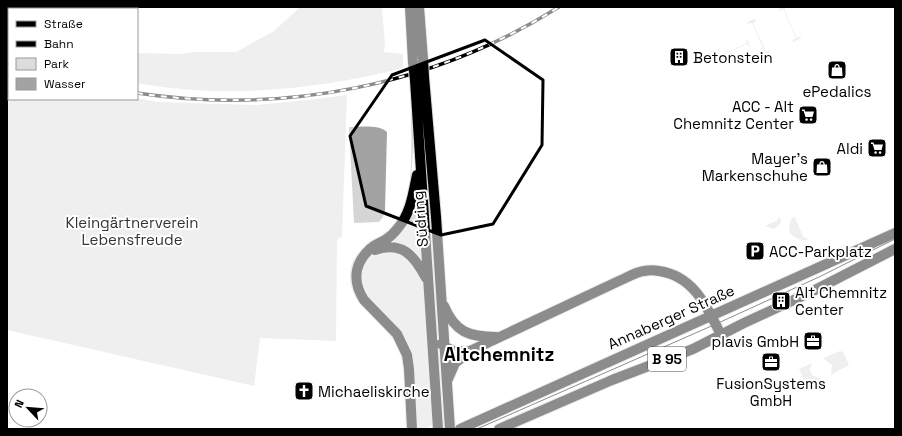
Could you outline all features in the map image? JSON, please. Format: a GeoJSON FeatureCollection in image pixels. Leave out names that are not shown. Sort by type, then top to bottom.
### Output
{"type":"FeatureCollection","features":[{"type":"Feature","properties":{"kind":"main road","name":"Südring"},"geometry":{"type":"LineString","coordinates":[[410,7],[418,60]]}},
{"type":"Feature","properties":{"kind":"main road","name":"Südring"},"geometry":{"type":"LineString","coordinates":[[419,7],[418,60],[420,162],[438,429]]}},
{"type":"Feature","properties":{"kind":"main road","name":"Südring"},"geometry":{"type":"LineString","coordinates":[[419,79],[441,299],[450,429]]}},
{"type":"Feature","properties":{"kind":"main road"},"geometry":{"type":"LineString","coordinates":[[413,428],[407,355],[397,334],[364,300],[357,285],[357,270],[358,264],[372,247],[390,235],[399,227],[404,219],[412,200],[420,162]]}},
{"type":"Feature","properties":{"kind":"main road","name":"Annaberger Straße"},"geometry":{"type":"LineString","coordinates":[[460,429],[895,233]]}},
{"type":"Feature","properties":{"kind":"main road"},"geometry":{"type":"LineString","coordinates":[[366,254],[388,246],[404,250],[417,262],[428,281]]}},
{"type":"Feature","properties":{"kind":"main road","name":"B 95"},"geometry":{"type":"LineString","coordinates":[[499,429],[612,380],[694,349],[895,249]]}},
{"type":"Feature","properties":{"kind":"main road"},"geometry":{"type":"LineString","coordinates":[[447,383],[455,363],[470,351],[644,270],[668,272],[682,279],[693,288],[701,297],[721,335]]}},
{"type":"Feature","properties":{"kind":"main road"},"geometry":{"type":"LineString","coordinates":[[441,299],[450,318],[458,328],[474,336],[500,337]]}},
{"type":"Feature","properties":{"kind":"main road"},"geometry":{"type":"LineString","coordinates":[[431,318],[439,341],[444,348],[452,352],[470,351]]}},
{"type":"Feature","properties":{"kind":"highlighted area"},"geometry":{"type":"Polygon","coordinates":[[[485,40],[543,80],[542,145],[493,224],[441,235],[366,206],[350,136],[392,75],[485,40]]]}},
{"type":"Feature","properties":{"kind":"green space"},"geometry":{"type":"Polygon","coordinates":[[[7,7],[11,7],[8,8],[7,45],[7,7]]]}},
{"type":"Feature","properties":{"kind":"green space"},"geometry":{"type":"Polygon","coordinates":[[[300,7],[382,7],[385,44],[384,52],[403,54],[403,68],[337,82],[270,90],[203,90],[170,88],[138,83],[138,53],[181,54],[193,52],[236,52],[274,31],[300,7]]]}},
{"type":"Feature","properties":{"kind":"green space"},"geometry":{"type":"Polygon","coordinates":[[[781,7],[787,7],[784,9],[797,38],[801,36],[801,38],[794,42],[792,41],[796,38],[783,9],[779,11],[781,7]]]}},
{"type":"Feature","properties":{"kind":"green space"},"geometry":{"type":"Polygon","coordinates":[[[754,19],[757,21],[753,23],[766,52],[770,51],[770,53],[762,56],[761,55],[765,53],[752,23],[747,24],[754,19]]]}},
{"type":"Feature","properties":{"kind":"green space"},"geometry":{"type":"Polygon","coordinates":[[[747,39],[750,47],[747,44],[716,58],[718,62],[716,63],[715,61],[716,52],[719,56],[747,43],[747,39]]]}},
{"type":"Feature","properties":{"kind":"green space","name":"Kleingärtnerverein Lebensfreude"},"geometry":{"type":"Polygon","coordinates":[[[7,60],[8,100],[138,100],[138,98],[158,102],[257,105],[347,95],[342,236],[337,240],[336,341],[260,338],[254,386],[7,330],[7,60]]]}},
{"type":"Feature","properties":{"kind":"green space"},"geometry":{"type":"Polygon","coordinates":[[[412,107],[414,136],[410,194],[405,207],[410,181],[412,107]]]}},
{"type":"Feature","properties":{"kind":"green space"},"geometry":{"type":"Polygon","coordinates":[[[419,162],[433,424],[426,429],[415,429],[401,341],[364,300],[357,270],[384,240],[399,227],[419,162]]]}},
{"type":"Feature","properties":{"kind":"green space"},"geometry":{"type":"Polygon","coordinates":[[[405,208],[400,221],[394,227],[405,208]]]}},
{"type":"Feature","properties":{"kind":"green space"},"geometry":{"type":"Polygon","coordinates":[[[797,216],[795,218],[804,238],[806,237],[808,240],[798,239],[790,233],[789,226],[792,218],[797,216]]]}},
{"type":"Feature","properties":{"kind":"green space"},"geometry":{"type":"Polygon","coordinates":[[[780,217],[781,223],[774,229],[765,226],[778,220],[780,217]]]}},
{"type":"Feature","properties":{"kind":"green space"},"geometry":{"type":"Polygon","coordinates":[[[389,232],[354,264],[351,276],[353,289],[358,298],[394,336],[403,356],[409,429],[406,429],[404,376],[401,356],[398,348],[392,338],[361,305],[355,295],[351,285],[350,273],[351,266],[353,260],[360,251],[389,232]]]}},
{"type":"Feature","properties":{"kind":"green space"},"geometry":{"type":"Polygon","coordinates":[[[437,351],[440,351],[443,404],[440,404],[437,351]]]}},
{"type":"Feature","properties":{"kind":"green space"},"geometry":{"type":"Polygon","coordinates":[[[840,351],[843,352],[849,365],[831,375],[832,365],[823,358],[840,351]]]}},
{"type":"Feature","properties":{"kind":"green space"},"geometry":{"type":"Polygon","coordinates":[[[812,363],[810,369],[812,375],[821,379],[806,385],[799,369],[812,363]]]}},
{"type":"Feature","properties":{"kind":"water"},"geometry":{"type":"Polygon","coordinates":[[[349,127],[374,127],[384,129],[387,132],[385,210],[383,217],[379,222],[354,223],[349,127]]]}},
{"type":"Feature","properties":{"kind":"tram line"},"geometry":{"type":"LineString","coordinates":[[477,429],[716,324],[819,277],[895,239]]}},
{"type":"Feature","properties":{"kind":"railway"},"geometry":{"type":"LineString","coordinates":[[138,93],[192,99],[247,100],[301,96],[356,88],[409,75],[460,57],[511,34],[559,7]]}},
{"type":"Feature","properties":{"kind":"place","name":"Betonstein"},"geometry":{"type":"Point","coordinates":[679,57]}},
{"type":"Feature","properties":{"kind":"place","name":"ePedalics"},"geometry":{"type":"Point","coordinates":[837,70]}},
{"type":"Feature","properties":{"kind":"place","name":"ACC - Alt Chemnitz Center"},"geometry":{"type":"Point","coordinates":[808,115]}},
{"type":"Feature","properties":{"kind":"place","name":"Aldi"},"geometry":{"type":"Point","coordinates":[877,148]}},
{"type":"Feature","properties":{"kind":"place","name":"Mayer's Markenschuhe"},"geometry":{"type":"Point","coordinates":[822,167]}},
{"type":"Feature","properties":{"kind":"place","name":"ACC-Parkplatz"},"geometry":{"type":"Point","coordinates":[755,251]}},
{"type":"Feature","properties":{"kind":"place","name":"Alt Chemnitz Center"},"geometry":{"type":"Point","coordinates":[781,301]}},
{"type":"Feature","properties":{"kind":"place","name":"plavis GmbH"},"geometry":{"type":"Point","coordinates":[813,341]}},
{"type":"Feature","properties":{"kind":"place","name":"FusionSystems GmbH"},"geometry":{"type":"Point","coordinates":[771,362]}},
{"type":"Feature","properties":{"kind":"place","name":"Michaeliskirche"},"geometry":{"type":"Point","coordinates":[304,391]}},
{"type":"Feature","properties":{"kind":"district","name":"Altchemnitz"},"geometry":{"type":"Point","coordinates":[499,354]}}]}
